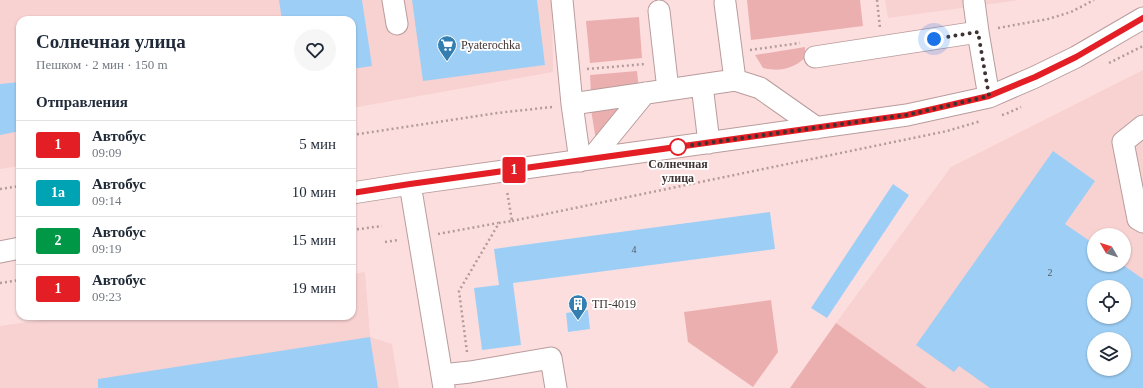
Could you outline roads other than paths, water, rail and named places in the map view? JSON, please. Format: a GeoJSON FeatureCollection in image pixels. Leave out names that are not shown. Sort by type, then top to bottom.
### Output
{"type":"FeatureCollection","features":[{"type":"Feature","properties":{"kind":"street"},"geometry":{"type":"LineString","coordinates":[[393,0],[397,24]]}},
{"type":"Feature","properties":{"kind":"street"},"geometry":{"type":"LineString","coordinates":[[548,0],[566,35]]}},
{"type":"Feature","properties":{"kind":"street"},"geometry":{"type":"LineString","coordinates":[[562,0],[572,104],[586,160]]}},
{"type":"Feature","properties":{"kind":"street"},"geometry":{"type":"LineString","coordinates":[[974,2],[989,96]]}},
{"type":"Feature","properties":{"kind":"street"},"geometry":{"type":"LineString","coordinates":[[725,3],[735,80]]}},
{"type":"Feature","properties":{"kind":"street"},"geometry":{"type":"LineString","coordinates":[[659,11],[668,90]]}},
{"type":"Feature","properties":{"kind":"street"},"geometry":{"type":"LineString","coordinates":[[356,192],[907,115],[989,96],[1035,77],[1076,57],[1143,18]]}},
{"type":"Feature","properties":{"kind":"street"},"geometry":{"type":"LineString","coordinates":[[815,57],[978,32]]}},
{"type":"Feature","properties":{"kind":"street"},"geometry":{"type":"LineString","coordinates":[[572,104],[735,80],[760,88],[817,128]]}},
{"type":"Feature","properties":{"kind":"street"},"geometry":{"type":"LineString","coordinates":[[702,85],[709,143]]}},
{"type":"Feature","properties":{"kind":"street"},"geometry":{"type":"LineString","coordinates":[[586,160],[645,94]]}},
{"type":"Feature","properties":{"kind":"street"},"geometry":{"type":"LineString","coordinates":[[1143,126],[1123,142],[1138,219],[1143,222]]}},
{"type":"Feature","properties":{"kind":"street"},"geometry":{"type":"LineString","coordinates":[[410,184],[443,382],[470,372],[551,358],[556,388]]}},
{"type":"Feature","properties":{"kind":"street"},"geometry":{"type":"LineString","coordinates":[[0,252],[16,249]]}},
{"type":"Feature","properties":{"kind":"place","name":"Pyaterochka"},"geometry":{"type":"Point","coordinates":[447,62]}},
{"type":"Feature","properties":{"kind":"place","name":"Солнечная улица"},"geometry":{"type":"Point","coordinates":[678,147]}},
{"type":"Feature","properties":{"kind":"place","name":"ТП-4019"},"geometry":{"type":"Point","coordinates":[578,321]}}]}
